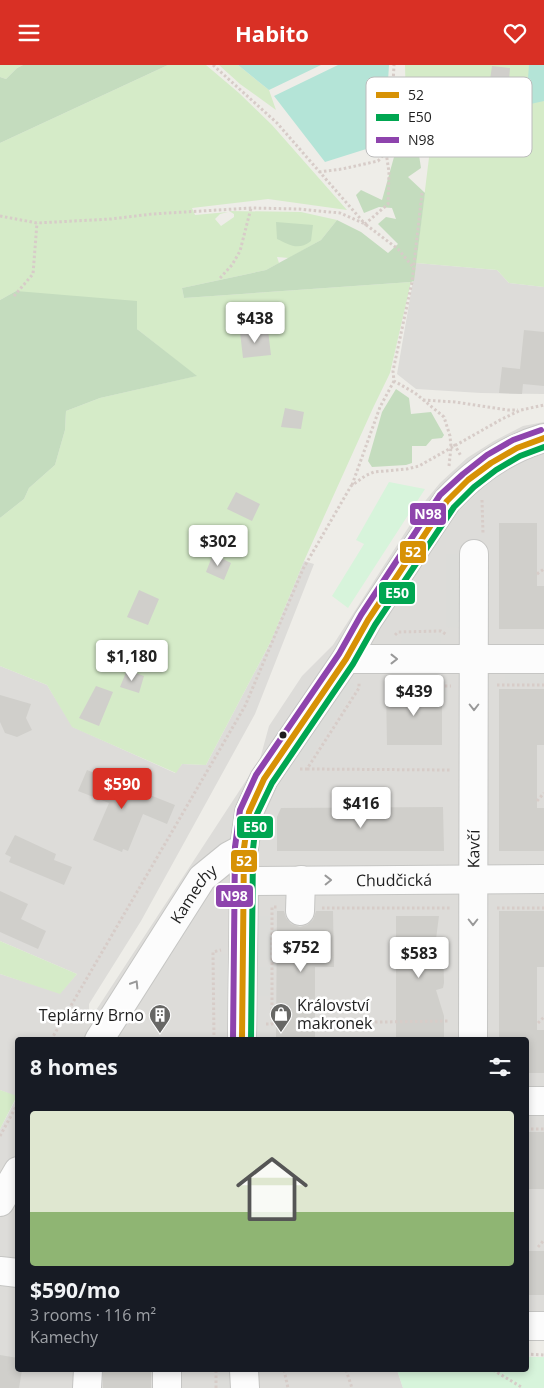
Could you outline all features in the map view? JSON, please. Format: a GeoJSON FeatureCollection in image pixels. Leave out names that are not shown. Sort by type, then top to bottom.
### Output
{"type":"FeatureCollection","features":[{"type":"Feature","properties":{"kind":"street"},"geometry":{"type":"LineString","coordinates":[[250,1032],[244,848],[249,812],[264,779],[352,670],[368,620],[447,501],[477,472],[497,459],[518,447],[544,438]]}},
{"type":"Feature","properties":{"kind":"street","name":"Kavčí"},"geometry":{"type":"LineString","coordinates":[[465,1031],[473,908],[474,648],[478,546]]}},
{"type":"Feature","properties":{"kind":"street"},"geometry":{"type":"LineString","coordinates":[[352,670],[474,648],[544,659]]}},
{"type":"Feature","properties":{"kind":"street","name":"Kamechy"},"geometry":{"type":"LineString","coordinates":[[101,1037],[202,878],[229,856],[244,848]]}},
{"type":"Feature","properties":{"kind":"street","name":"Chudčická"},"geometry":{"type":"LineString","coordinates":[[244,881],[544,879]]}},
{"type":"Feature","properties":{"kind":"street"},"geometry":{"type":"LineString","coordinates":[[300,909],[301,881]]}},
{"type":"Feature","properties":{"kind":"street"},"geometry":{"type":"LineString","coordinates":[[529,1101],[544,1101]]}},
{"type":"Feature","properties":{"kind":"street"},"geometry":{"type":"LineString","coordinates":[[0,1202],[15,1176]]}},
{"type":"Feature","properties":{"kind":"street"},"geometry":{"type":"LineString","coordinates":[[0,1271],[15,1273]]}},
{"type":"Feature","properties":{"kind":"street"},"geometry":{"type":"LineString","coordinates":[[529,1326],[544,1327]]}},
{"type":"Feature","properties":{"kind":"street"},"geometry":{"type":"LineString","coordinates":[[87,1388],[88,1372]]}},
{"type":"Feature","properties":{"kind":"street"},"geometry":{"type":"LineString","coordinates":[[167,1372],[167,1388]]}},
{"type":"Feature","properties":{"kind":"street"},"geometry":{"type":"LineString","coordinates":[[244,1372],[245,1388]]}},
{"type":"Feature","properties":{"kind":"path"},"geometry":{"type":"LineString","coordinates":[[214,65],[277,123],[365,224],[398,249],[413,267]]}},
{"type":"Feature","properties":{"kind":"path"},"geometry":{"type":"LineString","coordinates":[[319,172],[378,161],[382,157]]}},
{"type":"Feature","properties":{"kind":"path"},"geometry":{"type":"LineString","coordinates":[[365,224],[388,204],[389,173],[387,157]]}},
{"type":"Feature","properties":{"kind":"path"},"geometry":{"type":"LineString","coordinates":[[53,1037],[245,706],[303,569],[352,486],[380,407],[394,381],[393,371],[412,282],[422,193]]}},
{"type":"Feature","properties":{"kind":"path"},"geometry":{"type":"LineString","coordinates":[[0,217],[37,223],[251,208],[299,209],[340,213],[365,224]]}},
{"type":"Feature","properties":{"kind":"path"},"geometry":{"type":"LineString","coordinates":[[220,279],[232,265],[240,251],[251,208]]}},
{"type":"Feature","properties":{"kind":"path"},"geometry":{"type":"LineString","coordinates":[[14,297],[33,274],[37,223]]}},
{"type":"Feature","properties":{"kind":"path"},"geometry":{"type":"LineString","coordinates":[[394,381],[415,393],[444,417],[452,446],[449,471]]}},
{"type":"Feature","properties":{"kind":"path"},"geometry":{"type":"LineString","coordinates":[[423,400],[455,402],[508,410],[521,410],[544,405]]}},
{"type":"Feature","properties":{"kind":"path"},"geometry":{"type":"LineString","coordinates":[[352,486],[365,475],[374,472],[419,466],[452,446],[521,410]]}},
{"type":"Feature","properties":{"kind":"path"},"geometry":{"type":"LineString","coordinates":[[452,446],[466,462]]}},
{"type":"Feature","properties":{"kind":"path"},"geometry":{"type":"LineString","coordinates":[[478,546],[482,495]]}},
{"type":"Feature","properties":{"kind":"path"},"geometry":{"type":"LineString","coordinates":[[537,574],[544,569]]}},
{"type":"Feature","properties":{"kind":"path"},"geometry":{"type":"LineString","coordinates":[[389,639],[398,632],[441,631],[474,648]]}},
{"type":"Feature","properties":{"kind":"path"},"geometry":{"type":"LineString","coordinates":[[307,769],[359,688],[352,670]]}},
{"type":"Feature","properties":{"kind":"path"},"geometry":{"type":"LineString","coordinates":[[407,680],[408,686],[544,685]]}},
{"type":"Feature","properties":{"kind":"path"},"geometry":{"type":"LineString","coordinates":[[298,769],[458,770]]}},
{"type":"Feature","properties":{"kind":"path"},"geometry":{"type":"LineString","coordinates":[[537,801],[544,793]]}},
{"type":"Feature","properties":{"kind":"path"},"geometry":{"type":"LineString","coordinates":[[250,1032],[274,1023],[272,907],[300,909],[544,908]]}},
{"type":"Feature","properties":{"kind":"path"},"geometry":{"type":"LineString","coordinates":[[214,1037],[213,952],[222,950]]}},
{"type":"Feature","properties":{"kind":"path"},"geometry":{"type":"LineString","coordinates":[[538,1023],[544,1017]]}},
{"type":"Feature","properties":{"kind":"path"},"geometry":{"type":"LineString","coordinates":[[315,1023],[465,1031]]}},
{"type":"Feature","properties":{"kind":"path"},"geometry":{"type":"LineString","coordinates":[[0,1137],[15,1109]]}},
{"type":"Feature","properties":{"kind":"path"},"geometry":{"type":"LineString","coordinates":[[529,1129],[544,1129]]}},
{"type":"Feature","properties":{"kind":"path"},"geometry":{"type":"LineString","coordinates":[[538,1247],[544,1240]]}},
{"type":"Feature","properties":{"kind":"path"},"geometry":{"type":"LineString","coordinates":[[529,1354],[544,1355]]}},
{"type":"Feature","properties":{"kind":"path"},"geometry":{"type":"LineString","coordinates":[[216,1372],[216,1388]]}},
{"type":"Feature","properties":{"kind":"path"},"geometry":{"type":"LineString","coordinates":[[284,1372],[288,1388]]}},
{"type":"Feature","properties":{"kind":"path"},"geometry":{"type":"LineString","coordinates":[[347,1372],[352,1388]]}},
{"type":"Feature","properties":{"kind":"path"},"geometry":{"type":"LineString","coordinates":[[496,1372],[523,1388]]}},
{"type":"Feature","properties":{"kind":"shaded area"},"geometry":{"type":"Polygon","coordinates":[[[416,263],[497,270],[509,283],[544,287],[544,394],[416,389],[397,374],[416,263]]]}},
{"type":"Feature","properties":{"kind":"shaded area"},"geometry":{"type":"Polygon","coordinates":[[[544,422],[544,1339],[529,1339],[529,1037],[15,1037],[15,1096],[0,1090],[0,974],[60,993],[77,974],[0,941],[0,666],[47,685],[73,727],[175,773],[182,764],[206,765],[271,641],[304,561],[314,564],[255,714],[141,921],[89,1004],[89,1021],[260,759],[269,726],[302,676],[333,645],[426,500],[440,483],[467,458],[523,426],[544,422]]]}},
{"type":"Feature","properties":{"kind":"shaded area"},"geometry":{"type":"Polygon","coordinates":[[[446,554],[461,554],[461,628],[446,627],[446,554]]]}},
{"type":"Feature","properties":{"kind":"shaded area"},"geometry":{"type":"Polygon","coordinates":[[[402,634],[441,634],[441,683],[412,683],[412,671],[401,650],[402,634]]]}},
{"type":"Feature","properties":{"kind":"shaded area"},"geometry":{"type":"Polygon","coordinates":[[[505,668],[544,668],[544,683],[505,683],[505,668]]]}},
{"type":"Feature","properties":{"kind":"shaded area"},"geometry":{"type":"Polygon","coordinates":[[[343,678],[356,686],[306,763],[293,755],[343,678]]]}},
{"type":"Feature","properties":{"kind":"shaded area"},"geometry":{"type":"Polygon","coordinates":[[[254,916],[271,916],[271,960],[254,960],[254,916]]]}},
{"type":"Feature","properties":{"kind":"shaded area"},"geometry":{"type":"Polygon","coordinates":[[[219,954],[234,954],[234,1037],[219,1037],[219,954]]]}},
{"type":"Feature","properties":{"kind":"shaded area"},"geometry":{"type":"Polygon","coordinates":[[[254,967],[270,967],[270,996],[254,996],[254,967]]]}},
{"type":"Feature","properties":{"kind":"shaded area"},"geometry":{"type":"Polygon","coordinates":[[[15,1101],[15,1372],[398,1372],[403,1388],[0,1388],[0,1129],[15,1101]]]}},
{"type":"Feature","properties":{"kind":"shaded area"},"geometry":{"type":"Polygon","coordinates":[[[219,1372],[234,1372],[234,1388],[220,1388],[219,1372]]]}},
{"type":"Feature","properties":{"kind":"green space"},"geometry":{"type":"Polygon","coordinates":[[[0,65],[23,65],[6,79],[0,77],[0,65]]]}},
{"type":"Feature","properties":{"kind":"green space"},"geometry":{"type":"Polygon","coordinates":[[[23,65],[168,65],[0,143],[0,77],[6,79],[23,65]]]}},
{"type":"Feature","properties":{"kind":"green space"},"geometry":{"type":"Polygon","coordinates":[[[168,65],[206,65],[272,125],[347,210],[268,199],[192,208],[195,215],[228,212],[220,214],[215,219],[221,226],[234,217],[234,214],[229,211],[301,212],[337,220],[321,240],[289,258],[277,257],[279,263],[266,270],[182,288],[184,298],[411,282],[390,373],[304,561],[271,641],[206,765],[182,764],[176,773],[72,727],[47,685],[0,666],[0,518],[24,499],[29,488],[55,465],[65,430],[66,411],[100,398],[196,376],[137,329],[16,291],[0,300],[0,143],[168,65]]]}},
{"type":"Feature","properties":{"kind":"green space"},"geometry":{"type":"Polygon","coordinates":[[[219,65],[238,65],[269,90],[276,110],[240,84],[219,65]]]}},
{"type":"Feature","properties":{"kind":"green space"},"geometry":{"type":"Polygon","coordinates":[[[238,65],[321,65],[269,90],[238,65]]]}},
{"type":"Feature","properties":{"kind":"green space"},"geometry":{"type":"Polygon","coordinates":[[[338,65],[389,65],[388,77],[366,77],[366,149],[325,162],[274,96],[338,65]]]}},
{"type":"Feature","properties":{"kind":"green space"},"geometry":{"type":"Polygon","coordinates":[[[405,65],[544,65],[544,287],[509,283],[497,270],[416,263],[429,157],[532,157],[532,77],[405,77],[405,65]]]}},
{"type":"Feature","properties":{"kind":"green space"},"geometry":{"type":"Polygon","coordinates":[[[529,65],[544,65],[544,101],[532,104],[532,77],[528,77],[529,65]]]}},
{"type":"Feature","properties":{"kind":"green space"},"geometry":{"type":"Polygon","coordinates":[[[394,157],[419,157],[421,168],[408,177],[425,193],[414,281],[184,298],[182,288],[266,270],[321,240],[337,220],[361,232],[388,253],[398,244],[378,224],[386,217],[396,219],[392,208],[379,207],[364,213],[356,195],[361,190],[382,200],[394,157]]]}},
{"type":"Feature","properties":{"kind":"green space"},"geometry":{"type":"Polygon","coordinates":[[[276,222],[313,225],[311,241],[298,246],[290,245],[277,239],[276,222]]]}},
{"type":"Feature","properties":{"kind":"green space"},"geometry":{"type":"Polygon","coordinates":[[[16,291],[137,301],[137,329],[197,376],[100,398],[66,411],[65,430],[55,465],[29,488],[24,499],[0,518],[0,300],[16,291]]]}},
{"type":"Feature","properties":{"kind":"green space"},"geometry":{"type":"Polygon","coordinates":[[[396,389],[409,398],[411,414],[431,412],[444,435],[442,438],[432,439],[426,446],[412,446],[412,463],[372,467],[368,461],[382,412],[396,389]]]}},
{"type":"Feature","properties":{"kind":"green space"},"geometry":{"type":"Polygon","coordinates":[[[389,482],[425,489],[348,608],[332,596],[364,544],[356,540],[389,482]]]}},
{"type":"Feature","properties":{"kind":"green space"},"geometry":{"type":"Polygon","coordinates":[[[0,941],[77,974],[60,994],[0,974],[0,941]]]}},
{"type":"Feature","properties":{"kind":"green space"},"geometry":{"type":"Polygon","coordinates":[[[0,1090],[15,1095],[15,1100],[0,1129],[0,1090]]]}},
{"type":"Feature","properties":{"kind":"green space"},"geometry":{"type":"Polygon","coordinates":[[[529,1357],[544,1357],[544,1388],[403,1388],[398,1372],[529,1372],[529,1357]]]}},
{"type":"Feature","properties":{"kind":"building"},"geometry":{"type":"Polygon","coordinates":[[[492,66],[510,68],[509,77],[490,77],[492,66]]]}},
{"type":"Feature","properties":{"kind":"building"},"geometry":{"type":"Polygon","coordinates":[[[268,330],[271,355],[243,358],[240,332],[268,330]]]}},
{"type":"Feature","properties":{"kind":"building"},"geometry":{"type":"Polygon","coordinates":[[[524,330],[544,332],[544,386],[523,384],[522,394],[499,393],[502,367],[520,369],[524,330]]]}},
{"type":"Feature","properties":{"kind":"building"},"geometry":{"type":"Polygon","coordinates":[[[285,408],[304,412],[301,429],[281,427],[285,408]]]}},
{"type":"Feature","properties":{"kind":"building"},"geometry":{"type":"Polygon","coordinates":[[[236,492],[260,504],[252,521],[227,509],[236,492]]]}},
{"type":"Feature","properties":{"kind":"building"},"geometry":{"type":"Polygon","coordinates":[[[499,523],[537,523],[537,586],[544,586],[544,629],[499,629],[499,523]]]}},
{"type":"Feature","properties":{"kind":"building"},"geometry":{"type":"Polygon","coordinates":[[[213,554],[231,563],[224,580],[206,572],[213,554]]]}},
{"type":"Feature","properties":{"kind":"building"},"geometry":{"type":"Polygon","coordinates":[[[139,590],[159,599],[148,625],[127,617],[139,590]]]}},
{"type":"Feature","properties":{"kind":"building"},"geometry":{"type":"Polygon","coordinates":[[[127,670],[144,676],[139,693],[120,687],[127,670]]]}},
{"type":"Feature","properties":{"kind":"building"},"geometry":{"type":"Polygon","coordinates":[[[96,686],[113,692],[99,726],[79,718],[96,686]]]}},
{"type":"Feature","properties":{"kind":"building"},"geometry":{"type":"Polygon","coordinates":[[[386,689],[442,689],[442,745],[387,745],[386,689]]]}},
{"type":"Feature","properties":{"kind":"building"},"geometry":{"type":"Polygon","coordinates":[[[499,689],[544,689],[544,745],[537,745],[537,808],[544,808],[544,851],[499,851],[499,689]]]}},
{"type":"Feature","properties":{"kind":"building"},"geometry":{"type":"Polygon","coordinates":[[[0,695],[31,704],[26,718],[32,730],[17,737],[5,733],[0,722],[0,695]]]}},
{"type":"Feature","properties":{"kind":"building"},"geometry":{"type":"Polygon","coordinates":[[[87,770],[175,805],[167,824],[143,814],[128,851],[123,849],[122,852],[93,840],[109,803],[78,791],[87,770]]]}},
{"type":"Feature","properties":{"kind":"building"},"geometry":{"type":"Polygon","coordinates":[[[443,807],[444,851],[277,851],[277,817],[281,808],[443,807]]]}},
{"type":"Feature","properties":{"kind":"building"},"geometry":{"type":"Polygon","coordinates":[[[15,835],[56,854],[54,860],[72,867],[64,885],[9,862],[11,857],[5,854],[15,835]]]}},
{"type":"Feature","properties":{"kind":"building"},"geometry":{"type":"Polygon","coordinates":[[[0,891],[28,904],[21,919],[46,931],[38,949],[0,932],[0,891]]]}},
{"type":"Feature","properties":{"kind":"building"},"geometry":{"type":"Polygon","coordinates":[[[277,911],[284,911],[286,918],[291,924],[300,927],[307,925],[313,920],[316,911],[333,911],[334,967],[315,967],[315,1037],[276,1037],[277,911]]]}},
{"type":"Feature","properties":{"kind":"building"},"geometry":{"type":"Polygon","coordinates":[[[499,911],[544,911],[544,967],[537,967],[537,1030],[544,1030],[544,1073],[529,1073],[529,1037],[499,1037],[499,911]]]}},
{"type":"Feature","properties":{"kind":"building"},"geometry":{"type":"Polygon","coordinates":[[[396,916],[439,916],[436,939],[443,940],[444,983],[443,988],[436,990],[444,1016],[444,1037],[396,1037],[396,916]]]}},
{"type":"Feature","properties":{"kind":"building"},"geometry":{"type":"Polygon","coordinates":[[[529,1132],[544,1132],[544,1189],[529,1189],[529,1132]]]}},
{"type":"Feature","properties":{"kind":"building"},"geometry":{"type":"Polygon","coordinates":[[[529,1251],[544,1251],[544,1295],[529,1295],[529,1251]]]}},
{"type":"Feature","properties":{"kind":"building"},"geometry":{"type":"Polygon","coordinates":[[[0,1355],[15,1358],[15,1372],[22,1372],[19,1388],[0,1388],[0,1355]]]}},
{"type":"Feature","properties":{"kind":"building"},"geometry":{"type":"Polygon","coordinates":[[[103,1372],[151,1372],[151,1388],[103,1388],[103,1372]]]}},
{"type":"Feature","properties":{"kind":"transit line","name":"N98"},"geometry":{"type":"LineString","coordinates":[[233,1037],[235,847],[240,810],[256,775],[339,654],[361,615],[440,495],[487,455],[513,440],[541,430]]}},
{"type":"Feature","properties":{"kind":"transit line","name":"52"},"geometry":{"type":"LineString","coordinates":[[242,1037],[244,848],[249,812],[264,779],[346,659],[368,620],[447,501],[468,480],[491,463],[517,448],[544,438]]}},
{"type":"Feature","properties":{"kind":"transit line","name":"E50"},"geometry":{"type":"LineString","coordinates":[[251,1037],[253,849],[257,814],[272,783],[353,664],[375,625],[454,507],[474,487],[496,470],[520,456],[544,447]]}},
{"type":"Feature","properties":{"kind":"place","name":"Království makronek"},"geometry":{"type":"Point","coordinates":[281,1033]}},
{"type":"Feature","properties":{"kind":"place","name":"Teplárny Brno"},"geometry":{"type":"Point","coordinates":[160,1034]}}]}
